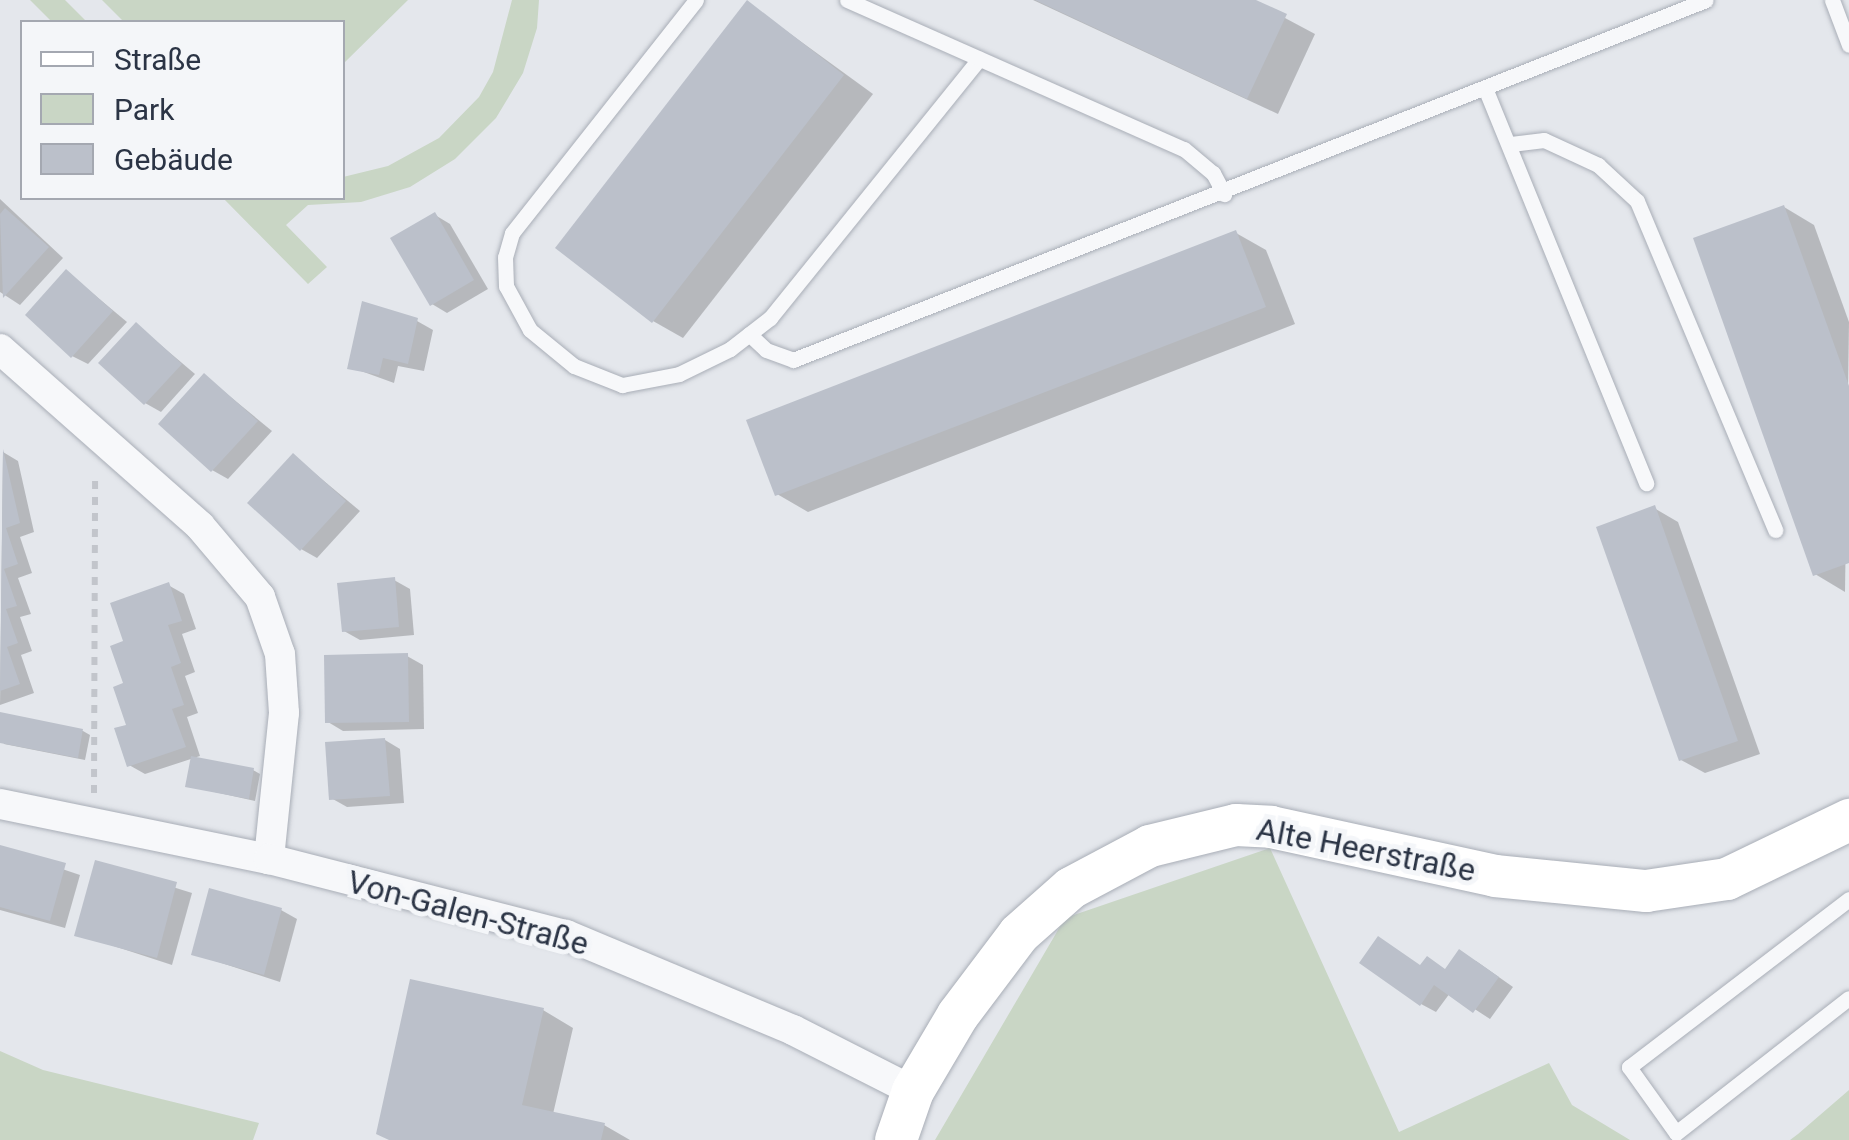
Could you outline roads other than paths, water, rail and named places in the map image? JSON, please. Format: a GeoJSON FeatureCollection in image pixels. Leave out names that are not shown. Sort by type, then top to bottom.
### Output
{"type":"FeatureCollection","features":[{"type":"Feature","properties":{"kind":"street"},"geometry":{"type":"LineString","coordinates":[[0,348],[240,566],[274,628],[284,712],[269,859]]}},
{"type":"Feature","properties":{"kind":"street","name":"Von-Galen-Straße"},"geometry":{"type":"LineString","coordinates":[[0,804],[269,859],[566,935],[793,1030],[913,1091]]}},
{"type":"Feature","properties":{"kind":"street","name":"Alte Heerstraße"},"geometry":{"type":"LineString","coordinates":[[896,1140],[913,1091],[992,966],[1043,909],[1100,869],[1166,842],[1236,826],[1271,828],[1495,876],[1646,891],[1726,880],[1849,820]]}},
{"type":"Feature","properties":{"kind":"lane"},"geometry":{"type":"LineString","coordinates":[[696,0],[512,233],[506,286],[530,330],[594,377],[622,385],[679,374],[749,334],[788,300],[979,59]]}},
{"type":"Feature","properties":{"kind":"lane"},"geometry":{"type":"LineString","coordinates":[[847,0],[1184,149],[1213,173],[1224,194]]}},
{"type":"Feature","properties":{"kind":"lane"},"geometry":{"type":"LineString","coordinates":[[749,334],[766,350],[793,360],[1224,194],[1706,0]]}},
{"type":"Feature","properties":{"kind":"lane"},"geometry":{"type":"LineString","coordinates":[[1832,0],[1849,45]]}},
{"type":"Feature","properties":{"kind":"lane"},"geometry":{"type":"LineString","coordinates":[[1485,88],[1646,483]]}},
{"type":"Feature","properties":{"kind":"lane"},"geometry":{"type":"LineString","coordinates":[[1511,144],[1544,140],[1598,166],[1637,202],[1775,530]]}},
{"type":"Feature","properties":{"kind":"lane"},"geometry":{"type":"LineString","coordinates":[[1849,899],[1629,1066],[1676,1133],[1849,998]]}}]}
